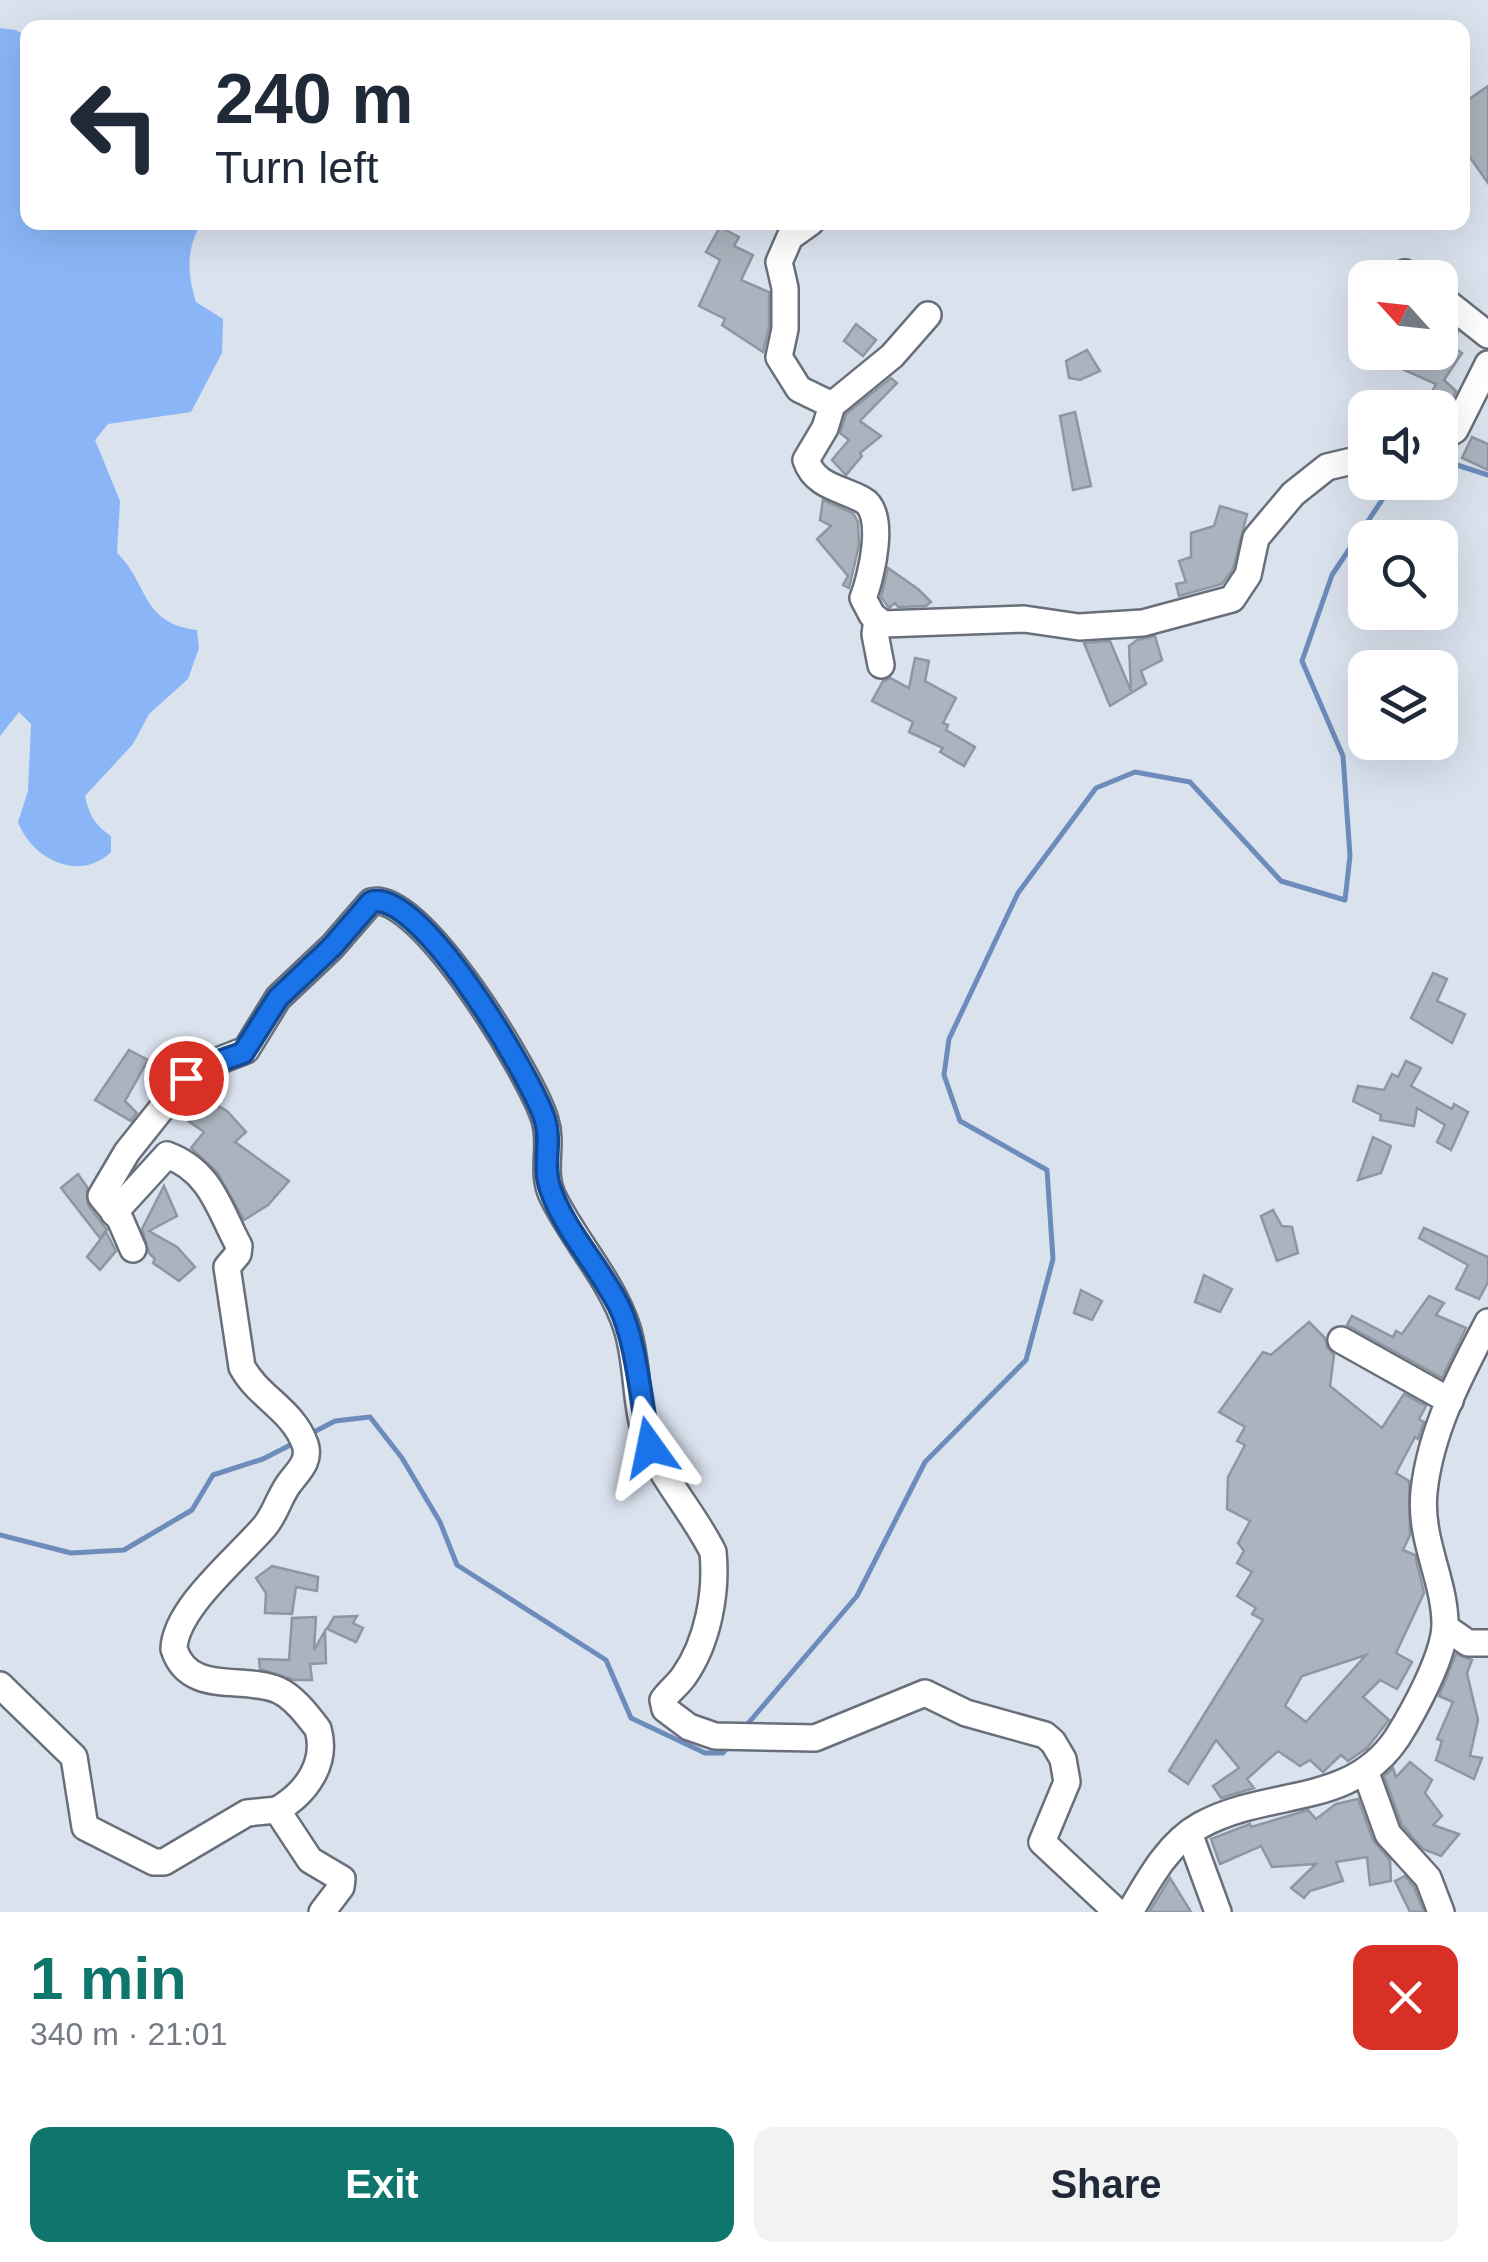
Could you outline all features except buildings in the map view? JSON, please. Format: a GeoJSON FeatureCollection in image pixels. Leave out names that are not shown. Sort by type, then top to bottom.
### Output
{"type":"FeatureCollection","features":[{"type":"Feature","properties":{"kind":"street"},"geometry":{"type":"LineString","coordinates":[[800,230],[790,238],[778,262],[785,288],[785,330],[779,357],[800,389],[832,405]]}},
{"type":"Feature","properties":{"kind":"street"},"geometry":{"type":"LineString","coordinates":[[1458,311],[1488,334]]}},
{"type":"Feature","properties":{"kind":"street"},"geometry":{"type":"LineString","coordinates":[[928,315],[892,356],[832,405],[825,428],[806,460],[824,483],[862,499],[872,510],[876,550],[873,575],[863,598],[877,620],[889,626],[1024,619],[1079,627],[1143,623],[1232,599],[1248,575],[1256,538],[1294,494],[1327,467],[1348,462]]}},
{"type":"Feature","properties":{"kind":"street"},"geometry":{"type":"LineString","coordinates":[[1458,426],[1488,364]]}},
{"type":"Feature","properties":{"kind":"street"},"geometry":{"type":"LineString","coordinates":[[877,620],[875,634],[881,665]]}},
{"type":"Feature","properties":{"kind":"street"},"geometry":{"type":"LineString","coordinates":[[133,1249],[101,1194],[150,1120],[186,1078],[200,1068],[243,1053],[278,998],[332,947],[371,902],[380,900],[404,911],[476,992],[529,1085],[547,1125],[546,1175],[550,1190],[620,1308],[629,1334],[650,1447],[713,1552],[715,1571],[701,1643],[684,1676],[662,1704],[689,1726],[736,1737],[829,1734],[872,1712],[925,1693],[966,1713],[1045,1735],[1063,1758],[1067,1782],[1042,1842],[1117,1912]]}},
{"type":"Feature","properties":{"kind":"street"},"geometry":{"type":"LineString","coordinates":[[0,1684],[74,1757],[85,1826],[154,1862],[171,1860],[246,1813],[277,1810],[297,1798],[310,1780],[319,1754],[318,1729],[278,1690],[193,1675],[180,1664],[174,1644],[180,1624],[265,1526],[305,1462],[304,1444],[289,1414],[250,1381],[242,1367],[227,1270],[239,1246],[216,1192],[200,1174],[165,1156],[114,1213]]}},
{"type":"Feature","properties":{"kind":"street"},"geometry":{"type":"LineString","coordinates":[[1130,1912],[1167,1855],[1189,1832],[1220,1818],[1300,1792],[1340,1785],[1366,1773],[1411,1716],[1445,1627],[1424,1532],[1424,1495],[1431,1451],[1488,1322]]}},
{"type":"Feature","properties":{"kind":"street"},"geometry":{"type":"LineString","coordinates":[[1341,1340],[1450,1401]]}},
{"type":"Feature","properties":{"kind":"street"},"geometry":{"type":"LineString","coordinates":[[1445,1627],[1468,1644],[1488,1643]]}},
{"type":"Feature","properties":{"kind":"street"},"geometry":{"type":"LineString","coordinates":[[1366,1773],[1388,1834],[1428,1878],[1441,1912]]}},
{"type":"Feature","properties":{"kind":"street"},"geometry":{"type":"LineString","coordinates":[[277,1810],[310,1860],[342,1879],[342,1887],[322,1912]]}},
{"type":"Feature","properties":{"kind":"street"},"geometry":{"type":"LineString","coordinates":[[1189,1832],[1218,1912]]}},
{"type":"Feature","properties":{"kind":"shaded area"},"geometry":{"type":"Polygon","coordinates":[[[0,28],[20,33],[20,230],[198,230],[190,252],[196,302],[223,319],[222,353],[191,412],[108,424],[95,440],[120,501],[117,553],[155,610],[179,626],[197,630],[199,648],[188,679],[149,714],[133,744],[85,796],[94,819],[111,836],[111,852],[85,866],[71,866],[34,847],[18,822],[28,791],[31,724],[19,712],[0,736],[0,28]]]}},
{"type":"Feature","properties":{"kind":"waterway"},"geometry":{"type":"LineString","coordinates":[[1458,465],[1488,475]]}},
{"type":"Feature","properties":{"kind":"waterway"},"geometry":{"type":"LineString","coordinates":[[745,1727],[857,1596],[925,1462],[1026,1360],[1053,1259],[1047,1170],[960,1121],[944,1075],[949,1039],[1018,893],[1096,788],[1135,772],[1190,782],[1281,881],[1345,900],[1350,856],[1343,756],[1302,661],[1332,575],[1382,500]]}},
{"type":"Feature","properties":{"kind":"waterway"},"geometry":{"type":"LineString","coordinates":[[310,1434],[335,1421],[370,1417],[402,1458],[440,1522],[457,1565],[606,1660],[631,1718],[705,1753],[723,1753],[728,1747]]}},
{"type":"Feature","properties":{"kind":"waterway"},"geometry":{"type":"LineString","coordinates":[[0,1535],[71,1553],[124,1550],[192,1510],[213,1475],[263,1459],[296,1442]]}},
{"type":"Feature","properties":{"kind":"route"},"geometry":{"type":"LineString","coordinates":[[186,1078],[224,1057],[243,1053],[278,998],[332,947],[371,902],[380,900],[404,911],[476,992],[544,1116],[550,1190],[620,1308],[629,1334],[650,1447]]}}]}
